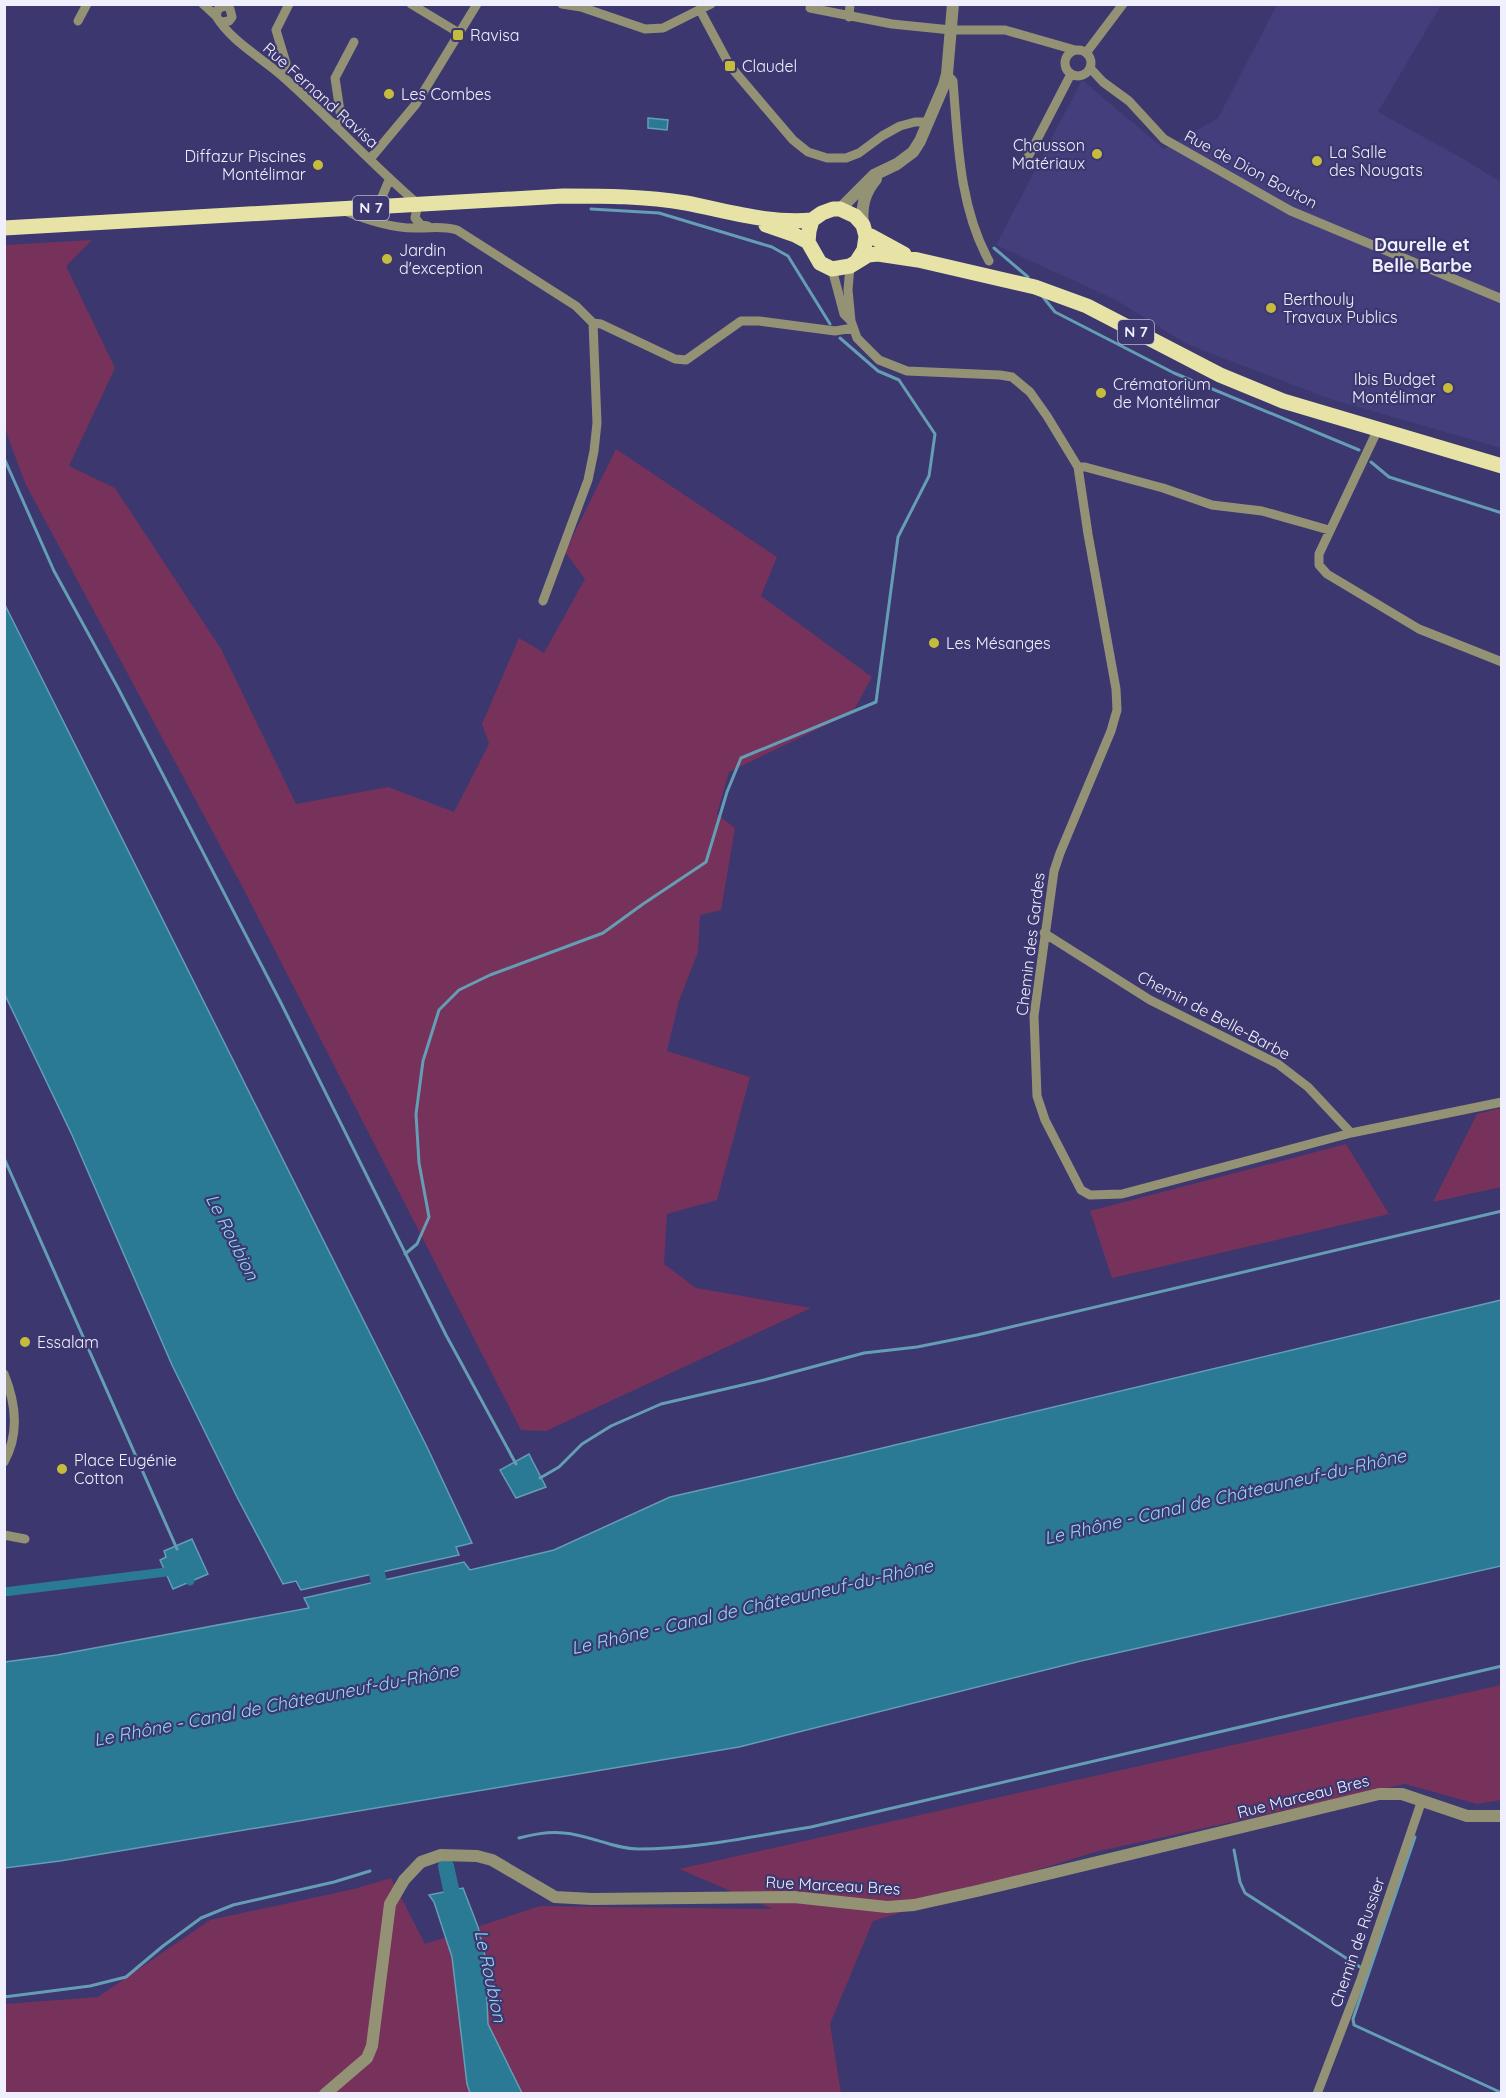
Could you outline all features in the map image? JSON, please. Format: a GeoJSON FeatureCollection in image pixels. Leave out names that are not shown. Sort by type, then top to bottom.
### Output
{"type":"FeatureCollection","features":[{"type":"Feature","properties":{"kind":"main road","name":"N 7"},"geometry":{"type":"LineString","coordinates":[[4,228],[562,196],[618,196],[686,203],[736,215],[795,235],[808,242]]}},
{"type":"Feature","properties":{"kind":"main road"},"geometry":{"type":"LineString","coordinates":[[840,209],[855,216],[864,231],[864,250],[854,264],[832,269],[820,263],[808,242],[809,231],[813,220],[822,213],[840,209]]}},
{"type":"Feature","properties":{"kind":"main road","name":"N 7"},"geometry":{"type":"LineString","coordinates":[[736,215],[788,221],[813,220]]}},
{"type":"Feature","properties":{"kind":"main road","name":"N 7"},"geometry":{"type":"LineString","coordinates":[[864,231],[918,260]]}},
{"type":"Feature","properties":{"kind":"main road","name":"N 7"},"geometry":{"type":"LineString","coordinates":[[854,264],[867,255],[878,254],[918,260],[1035,286],[1087,306],[1220,375],[1283,401],[1502,466]]}},
{"type":"Feature","properties":{"kind":"street"},"geometry":{"type":"LineString","coordinates":[[78,21],[87,4]]}},
{"type":"Feature","properties":{"kind":"street"},"geometry":{"type":"LineString","coordinates":[[280,74],[286,63],[276,30],[289,4]]}},
{"type":"Feature","properties":{"kind":"street"},"geometry":{"type":"LineString","coordinates":[[411,4],[459,33]]}},
{"type":"Feature","properties":{"kind":"street"},"geometry":{"type":"LineString","coordinates":[[370,159],[417,105],[477,4]]}},
{"type":"Feature","properties":{"kind":"street"},"geometry":{"type":"LineString","coordinates":[[562,4],[582,6],[645,29],[663,28],[711,4]]}},
{"type":"Feature","properties":{"kind":"street"},"geometry":{"type":"LineString","coordinates":[[849,17],[850,4]]}},
{"type":"Feature","properties":{"kind":"street"},"geometry":{"type":"LineString","coordinates":[[840,209],[874,175],[897,164],[913,152],[947,74],[953,4]]}},
{"type":"Feature","properties":{"kind":"street"},"geometry":{"type":"LineString","coordinates":[[1086,53],[1123,4]]}},
{"type":"Feature","properties":{"kind":"street","name":"Rue Fernand Ravisa"},"geometry":{"type":"LineString","coordinates":[[205,6],[226,12],[231,35],[280,74],[370,159],[389,180],[418,204]]}},
{"type":"Feature","properties":{"kind":"street"},"geometry":{"type":"LineString","coordinates":[[810,8],[849,17],[951,30],[1005,30],[1041,40],[1076,50],[1086,53],[1090,60],[1090,68],[1085,74],[1075,74],[1065,64],[1067,56],[1076,50]]}},
{"type":"Feature","properties":{"kind":"street"},"geometry":{"type":"LineString","coordinates":[[700,10],[730,66],[793,140],[808,153],[827,158],[846,158],[859,153],[900,126],[915,122],[928,122]]}},
{"type":"Feature","properties":{"kind":"street"},"geometry":{"type":"LineString","coordinates":[[1041,40],[1067,56]]}},
{"type":"Feature","properties":{"kind":"street"},"geometry":{"type":"LineString","coordinates":[[335,125],[341,118],[335,78],[354,42]]}},
{"type":"Feature","properties":{"kind":"street","name":"Rue de Dion Bouton"},"geometry":{"type":"LineString","coordinates":[[1090,68],[1103,82],[1129,101],[1164,139],[1291,211],[1502,299]]}},
{"type":"Feature","properties":{"kind":"street"},"geometry":{"type":"LineString","coordinates":[[947,74],[954,81],[958,144],[969,212],[978,240],[990,261]]}},
{"type":"Feature","properties":{"kind":"street"},"geometry":{"type":"LineString","coordinates":[[1027,159],[1075,74]]}},
{"type":"Feature","properties":{"kind":"street","name":"Rue de Dion Bouton"},"geometry":{"type":"LineString","coordinates":[[1075,74],[1103,82]]}},
{"type":"Feature","properties":{"kind":"street"},"geometry":{"type":"LineString","coordinates":[[864,231],[861,209],[870,186],[882,171]]}},
{"type":"Feature","properties":{"kind":"street"},"geometry":{"type":"LineString","coordinates":[[372,208],[382,197],[389,180]]}},
{"type":"Feature","properties":{"kind":"street"},"geometry":{"type":"LineString","coordinates":[[418,204],[415,218],[420,224],[433,227]]}},
{"type":"Feature","properties":{"kind":"street"},"geometry":{"type":"LineString","coordinates":[[340,210],[371,221],[399,227],[444,226],[457,230],[576,306],[593,323],[601,324],[675,359],[686,360],[741,321],[759,321],[835,331],[852,324]]}},
{"type":"Feature","properties":{"kind":"street"},"geometry":{"type":"LineString","coordinates":[[852,324],[848,290],[854,264]]}},
{"type":"Feature","properties":{"kind":"street"},"geometry":{"type":"LineString","coordinates":[[832,269],[844,314],[852,324]]}},
{"type":"Feature","properties":{"kind":"street"},"geometry":{"type":"LineString","coordinates":[[543,601],[588,480],[594,451],[597,423],[593,323]]}},
{"type":"Feature","properties":{"kind":"street","name":"Chemin des Gardes"},"geometry":{"type":"LineString","coordinates":[[852,324],[857,338],[879,360],[907,371],[1012,377],[1030,392],[1078,466],[1116,689],[1117,710],[1112,730],[1054,871],[1034,1016],[1037,1096],[1045,1120],[1081,1190],[1090,1195],[1122,1194],[1351,1133]]}},
{"type":"Feature","properties":{"kind":"street"},"geometry":{"type":"LineString","coordinates":[[1378,429],[1329,530],[1319,554],[1319,565],[1327,574],[1419,629],[1502,662]]}},
{"type":"Feature","properties":{"kind":"street"},"geometry":{"type":"LineString","coordinates":[[1078,466],[1163,488],[1212,505],[1262,511],[1329,530]]}},
{"type":"Feature","properties":{"kind":"street","name":"Chemin de Belle-Barbe"},"geometry":{"type":"LineString","coordinates":[[1044,933],[1150,1000],[1278,1064],[1308,1087],[1351,1133]]}},
{"type":"Feature","properties":{"kind":"street"},"geometry":{"type":"LineString","coordinates":[[1351,1133],[1502,1102]]}},
{"type":"Feature","properties":{"kind":"street"},"geometry":{"type":"LineString","coordinates":[[4,1374],[13,1398],[15,1416],[13,1438],[4,1462]]}},
{"type":"Feature","properties":{"kind":"street"},"geometry":{"type":"LineString","coordinates":[[4,1534],[25,1539]]}},
{"type":"Feature","properties":{"kind":"street","name":"Rue Marceau Bres"},"geometry":{"type":"LineString","coordinates":[[325,2094],[367,2058],[372,2046],[390,1904],[404,1880],[421,1862],[441,1855],[477,1856],[492,1860],[555,1897],[592,1899],[794,1897],[902,1906],[1132,1855],[1379,1794],[1402,1794],[1467,1816],[1502,1816]]}},
{"type":"Feature","properties":{"kind":"street","name":"Chemin de Russier"},"geometry":{"type":"LineString","coordinates":[[1317,2094],[1361,1979],[1422,1800]]}},
{"type":"Feature","properties":{"kind":"shaded area"},"geometry":{"type":"Polygon","coordinates":[[[1277,5],[1441,5],[1378,112],[1501,182],[1501,448],[1330,399],[1185,343],[1116,300],[996,245],[1082,80],[1164,149],[1218,118],[1277,5]]]}},
{"type":"Feature","properties":{"kind":"shaded area"},"geometry":{"type":"Polygon","coordinates":[[[92,240],[66,266],[115,368],[69,466],[115,488],[221,649],[296,804],[388,787],[454,812],[489,744],[482,724],[519,638],[544,653],[585,579],[565,552],[616,449],[777,557],[761,596],[872,677],[853,712],[729,772],[717,814],[735,828],[721,910],[700,915],[698,952],[679,1001],[667,1051],[750,1077],[717,1200],[667,1214],[664,1264],[696,1288],[811,1308],[546,1431],[521,1430],[243,888],[25,483],[5,429],[5,245],[92,240]]]}},
{"type":"Feature","properties":{"kind":"shaded area"},"geometry":{"type":"Polygon","coordinates":[[[1501,1108],[1501,1187],[1433,1202],[1477,1114],[1501,1108]]]}},
{"type":"Feature","properties":{"kind":"shaded area"},"geometry":{"type":"Polygon","coordinates":[[[1346,1144],[1389,1214],[1112,1278],[1090,1211],[1346,1144]]]}},
{"type":"Feature","properties":{"kind":"shaded area"},"geometry":{"type":"Polygon","coordinates":[[[1501,1685],[1501,1800],[1477,1804],[1405,1784],[1095,1852],[873,1921],[830,2024],[841,2093],[5,2094],[5,2004],[98,1997],[210,1920],[354,1889],[391,1878],[425,1944],[540,1906],[773,1909],[679,1869],[1501,1685]]]}},
{"type":"Feature","properties":{"kind":"water"},"geometry":{"type":"Polygon","coordinates":[[[648,118],[668,120],[667,130],[648,128],[648,118]]]}},
{"type":"Feature","properties":{"kind":"water"},"geometry":{"type":"Polygon","coordinates":[[[5,605],[427,1447],[472,1543],[456,1547],[459,1555],[301,1590],[296,1581],[283,1584],[172,1365],[72,1135],[5,995],[5,605]]]}},
{"type":"Feature","properties":{"kind":"water","name":"Le Rhône - Canal de Châteauneuf-du-Rhône"},"geometry":{"type":"Polygon","coordinates":[[[1501,1300],[1501,1566],[1081,1661],[739,1747],[60,1861],[5,1868],[5,1662],[57,1655],[309,1608],[304,1598],[464,1562],[470,1570],[554,1550],[670,1497],[1501,1300]]]}},
{"type":"Feature","properties":{"kind":"water"},"geometry":{"type":"Polygon","coordinates":[[[529,1454],[546,1487],[516,1498],[500,1470],[529,1454]]]}},
{"type":"Feature","properties":{"kind":"water"},"geometry":{"type":"Polygon","coordinates":[[[192,1539],[208,1574],[173,1589],[160,1560],[166,1557],[164,1551],[192,1539]]]}},
{"type":"Feature","properties":{"kind":"water"},"geometry":{"type":"Polygon","coordinates":[[[463,1888],[478,1927],[485,1956],[488,2024],[522,2093],[470,2093],[467,2084],[452,1957],[434,1902],[429,1895],[463,1888]]]}},
{"type":"Feature","properties":{"kind":"waterway"},"geometry":{"type":"LineString","coordinates":[[591,209],[659,213],[772,247],[788,256],[830,324]]}},
{"type":"Feature","properties":{"kind":"waterway"},"geometry":{"type":"LineString","coordinates":[[994,248],[1028,277]]}},
{"type":"Feature","properties":{"kind":"waterway"},"geometry":{"type":"LineString","coordinates":[[1043,297],[1055,312],[1174,373],[1359,450]]}},
{"type":"Feature","properties":{"kind":"waterway"},"geometry":{"type":"LineString","coordinates":[[405,1254],[417,1244],[429,1217],[419,1163],[416,1114],[423,1061],[439,1010],[459,990],[490,975],[603,933],[706,862],[727,792],[741,758],[876,702],[898,537],[929,476],[935,434],[899,380],[878,371],[840,338]]}},
{"type":"Feature","properties":{"kind":"waterway"},"geometry":{"type":"LineString","coordinates":[[4,458],[54,571],[118,688],[281,1003],[446,1335],[516,1464]]}},
{"type":"Feature","properties":{"kind":"waterway"},"geometry":{"type":"LineString","coordinates":[[1371,462],[1389,477],[1502,513]]}},
{"type":"Feature","properties":{"kind":"waterway"},"geometry":{"type":"LineString","coordinates":[[4,1158],[177,1549]]}},
{"type":"Feature","properties":{"kind":"waterway"},"geometry":{"type":"LineString","coordinates":[[540,1478],[559,1467],[582,1444],[611,1426],[661,1404],[764,1380],[864,1353],[917,1347],[977,1335],[1502,1211]]}},
{"type":"Feature","properties":{"kind":"waterway","name":"Le Roubion"},"geometry":{"type":"LineString","coordinates":[[370,1554],[375,1565],[384,1604]]}},
{"type":"Feature","properties":{"kind":"waterway"},"geometry":{"type":"LineString","coordinates":[[4,1592],[166,1572],[185,1565],[190,1581]]}},
{"type":"Feature","properties":{"kind":"waterway"},"geometry":{"type":"LineString","coordinates":[[519,1838],[558,1832],[639,1849],[682,1847],[811,1827],[1502,1666]]}},
{"type":"Feature","properties":{"kind":"waterway"},"geometry":{"type":"LineString","coordinates":[[1415,1837],[1353,2019],[1354,2025],[1502,2093]]}},
{"type":"Feature","properties":{"kind":"waterway"},"geometry":{"type":"LineString","coordinates":[[1234,1850],[1240,1882],[1245,1893],[1360,1967]]}},
{"type":"Feature","properties":{"kind":"waterway","name":"Le Roubion"},"geometry":{"type":"LineString","coordinates":[[446,1866],[456,1912]]}},
{"type":"Feature","properties":{"kind":"waterway"},"geometry":{"type":"LineString","coordinates":[[4,1997],[90,1986],[126,1977],[201,1918],[233,1905],[334,1882],[370,1871]]}},
{"type":"Feature","properties":{"kind":"place","name":"Ravisa"},"geometry":{"type":"Point","coordinates":[458,35]}},
{"type":"Feature","properties":{"kind":"place","name":"Claudel"},"geometry":{"type":"Point","coordinates":[730,66]}},
{"type":"Feature","properties":{"kind":"place","name":"Les Combes"},"geometry":{"type":"Point","coordinates":[389,94]}},
{"type":"Feature","properties":{"kind":"place","name":"Chausson Matériaux"},"geometry":{"type":"Point","coordinates":[1097,154]}},
{"type":"Feature","properties":{"kind":"place","name":"La Salle des Nougats"},"geometry":{"type":"Point","coordinates":[1317,161]}},
{"type":"Feature","properties":{"kind":"place","name":"Diffazur Piscines Montélimar"},"geometry":{"type":"Point","coordinates":[318,165]}},
{"type":"Feature","properties":{"kind":"place","name":"Jardin d'exception"},"geometry":{"type":"Point","coordinates":[387,259]}},
{"type":"Feature","properties":{"kind":"place","name":"Berthouly Travaux Publics"},"geometry":{"type":"Point","coordinates":[1271,308]}},
{"type":"Feature","properties":{"kind":"place","name":"Ibis Budget Montélimar"},"geometry":{"type":"Point","coordinates":[1448,388]}},
{"type":"Feature","properties":{"kind":"place","name":"Crématorium de Montélimar"},"geometry":{"type":"Point","coordinates":[1101,393]}},
{"type":"Feature","properties":{"kind":"place","name":"Les Mésanges"},"geometry":{"type":"Point","coordinates":[934,643]}},
{"type":"Feature","properties":{"kind":"place","name":"Essalam"},"geometry":{"type":"Point","coordinates":[25,1342]}},
{"type":"Feature","properties":{"kind":"place","name":"Place Eugénie Cotton"},"geometry":{"type":"Point","coordinates":[62,1469]}},
{"type":"Feature","properties":{"kind":"district","name":"Daurelle et Belle Barbe"},"geometry":{"type":"Point","coordinates":[1422,255]}}]}
